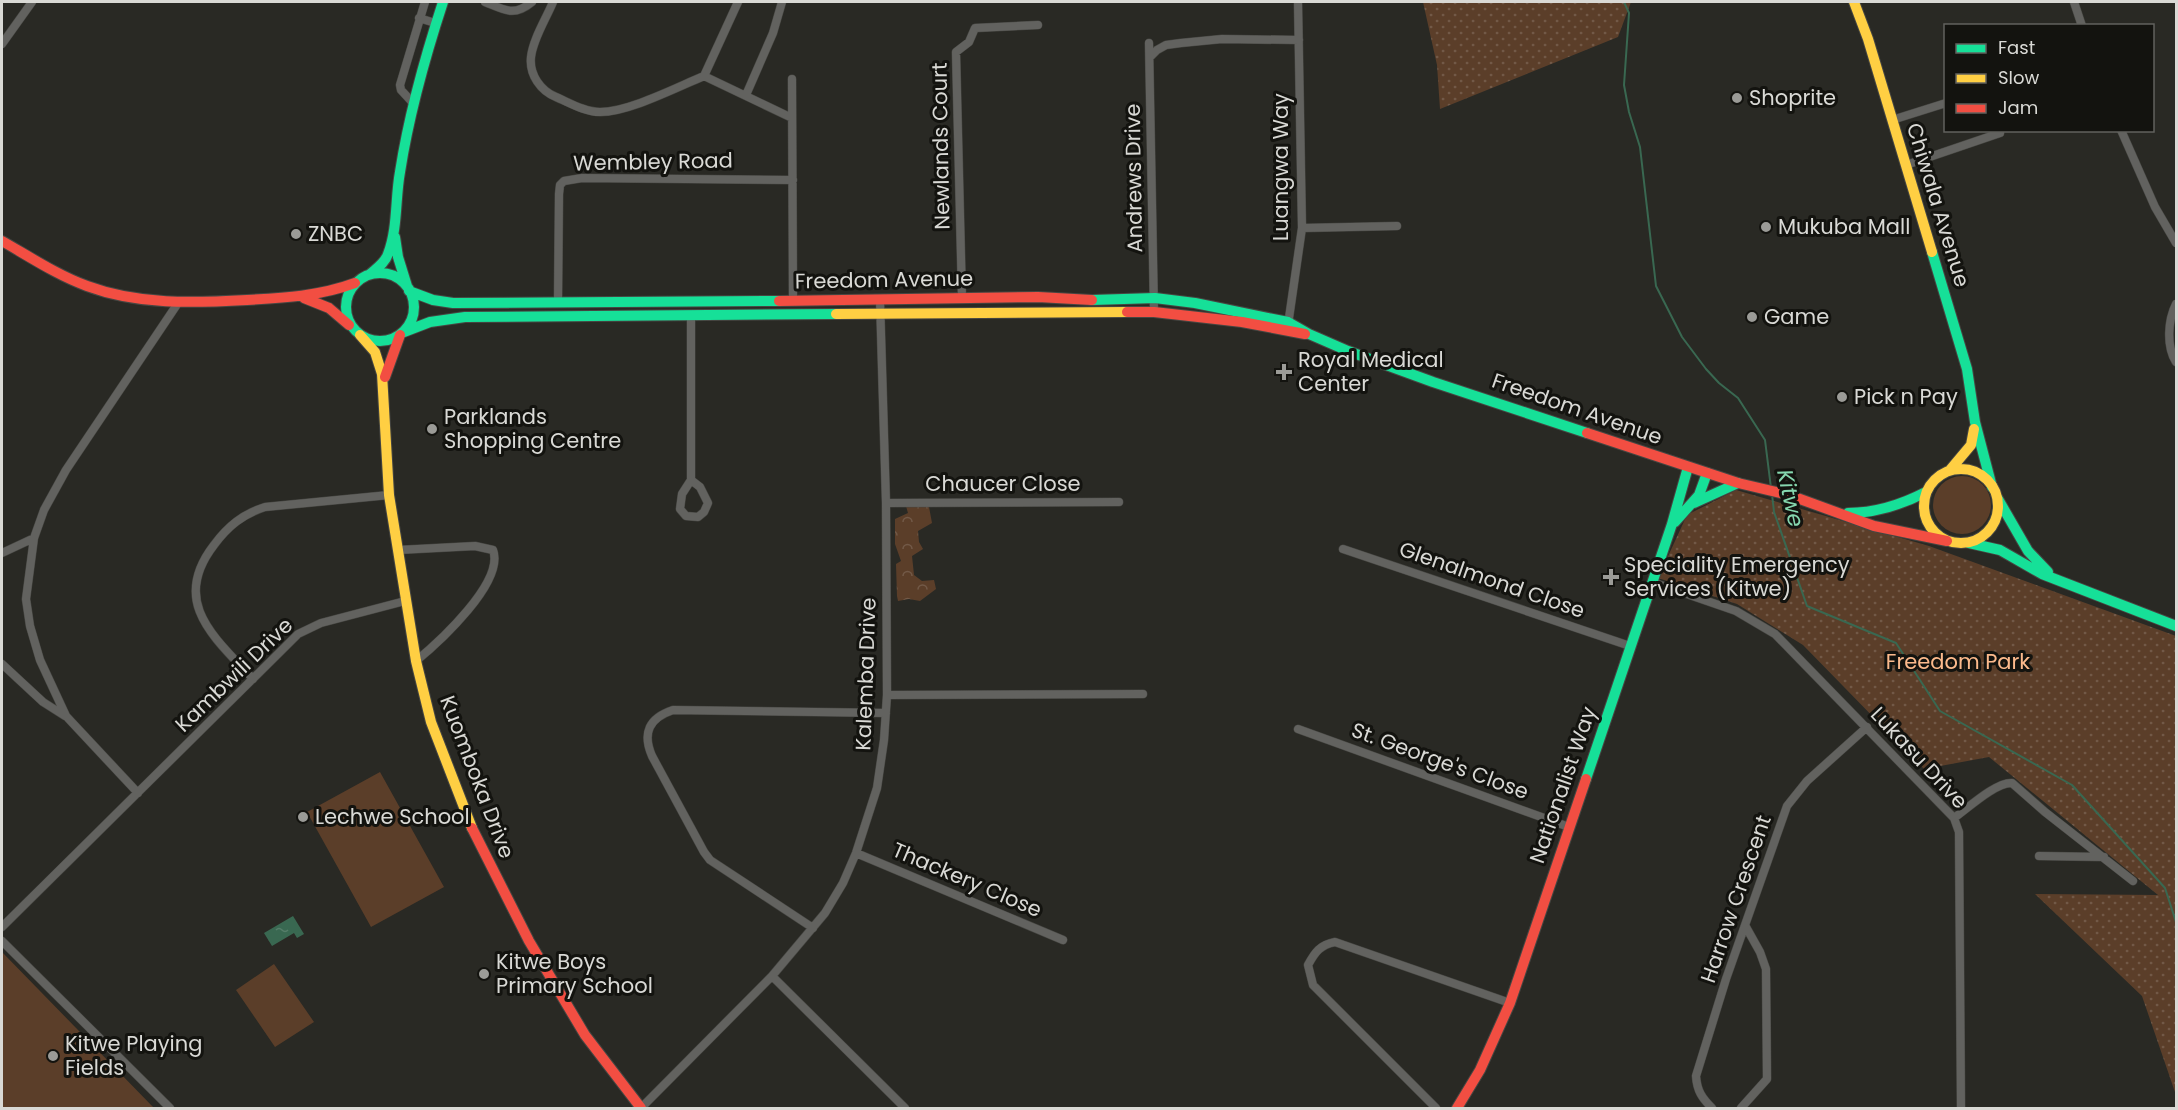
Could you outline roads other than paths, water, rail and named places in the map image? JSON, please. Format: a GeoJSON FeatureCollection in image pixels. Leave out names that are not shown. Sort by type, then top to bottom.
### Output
{"type":"FeatureCollection","features":[{"type":"Feature","properties":{"kind":"main road"},"geometry":{"type":"LineString","coordinates":[[2,241],[87,286],[129,298],[178,303],[301,297],[355,283],[370,274],[387,257],[413,103],[443,2]]}},
{"type":"Feature","properties":{"kind":"main road","name":"Chiwala Avenue"},"geometry":{"type":"LineString","coordinates":[[1854,2],[1868,39],[1967,369],[1975,422],[1994,492]]}},
{"type":"Feature","properties":{"kind":"main road"},"geometry":{"type":"LineString","coordinates":[[384,383],[386,370],[402,333],[413,315],[414,305],[398,256],[393,228]]}},
{"type":"Feature","properties":{"kind":"main road"},"geometry":{"type":"LineString","coordinates":[[370,274],[391,274],[400,279],[408,289]]}},
{"type":"Feature","properties":{"kind":"main road"},"geometry":{"type":"LineString","coordinates":[[355,283],[346,300],[347,319],[375,352],[384,383]]}},
{"type":"Feature","properties":{"kind":"main road","name":"Freedom Avenue"},"geometry":{"type":"LineString","coordinates":[[408,289],[426,298],[453,303],[1038,297],[1092,300],[1155,298],[1224,308],[1309,334],[1433,382],[1688,467],[1738,483],[1789,495],[1835,513],[1899,533],[1947,541]]}},
{"type":"Feature","properties":{"kind":"main road"},"geometry":{"type":"LineString","coordinates":[[301,297],[329,308],[369,340],[391,340],[402,333]]}},
{"type":"Feature","properties":{"kind":"main road"},"geometry":{"type":"LineString","coordinates":[[587,316],[639,302]]}},
{"type":"Feature","properties":{"kind":"main road","name":"Freedom Avenue"},"geometry":{"type":"LineString","coordinates":[[402,333],[427,322],[451,317],[1154,312],[1288,327]]}},
{"type":"Feature","properties":{"kind":"main road","name":"Kuomboka Drive"},"geometry":{"type":"LineString","coordinates":[[384,383],[389,495],[416,662],[431,722],[472,829],[529,941],[585,1035],[641,1108]]}},
{"type":"Feature","properties":{"kind":"main road","name":"Chiwala Avenue"},"geometry":{"type":"LineString","coordinates":[[1950,470],[1971,445],[1975,422]]}},
{"type":"Feature","properties":{"kind":"main road","name":"Nationalist Way"},"geometry":{"type":"LineString","coordinates":[[1456,1108],[1473,1087],[1510,1003],[1672,524],[1688,467]]}},
{"type":"Feature","properties":{"kind":"main road"},"geometry":{"type":"LineString","coordinates":[[2052,577],[2028,551],[1986,479],[1970,470],[1950,470],[1935,479],[1926,492],[1923,504],[1924,515],[1929,526],[1937,535],[1947,541],[2000,550],[2042,574],[2176,626]]}},
{"type":"Feature","properties":{"kind":"main road"},"geometry":{"type":"LineString","coordinates":[[1672,524],[1692,504],[1701,491],[1707,473]]}},
{"type":"Feature","properties":{"kind":"main road"},"geometry":{"type":"LineString","coordinates":[[1692,504],[1738,483]]}},
{"type":"Feature","properties":{"kind":"main road","name":"Freedom Avenue"},"geometry":{"type":"LineString","coordinates":[[1835,513],[1862,514],[1880,511],[1898,506],[1926,492]]}},
{"type":"Feature","properties":{"kind":"main road"},"geometry":{"type":"LineString","coordinates":[[1967,543],[1986,534],[1992,526],[1996,517],[1994,492]]}},
{"type":"Feature","properties":{"kind":"street"},"geometry":{"type":"LineString","coordinates":[[2,44],[32,2]]}},
{"type":"Feature","properties":{"kind":"street"},"geometry":{"type":"LineString","coordinates":[[413,103],[401,90],[400,85],[425,2]]}},
{"type":"Feature","properties":{"kind":"street"},"geometry":{"type":"LineString","coordinates":[[485,2],[513,12],[519,11],[532,2]]}},
{"type":"Feature","properties":{"kind":"street"},"geometry":{"type":"LineString","coordinates":[[553,2],[533,50],[532,72],[538,84],[549,94],[589,111],[601,112],[632,105],[704,76],[738,2]]}},
{"type":"Feature","properties":{"kind":"street"},"geometry":{"type":"LineString","coordinates":[[746,95],[773,33],[782,2]]}},
{"type":"Feature","properties":{"kind":"street","name":"Luangwa Way"},"geometry":{"type":"LineString","coordinates":[[1288,327],[1302,228],[1298,2]]}},
{"type":"Feature","properties":{"kind":"street"},"geometry":{"type":"LineString","coordinates":[[2074,2],[2081,24]]}},
{"type":"Feature","properties":{"kind":"street"},"geometry":{"type":"LineString","coordinates":[[419,18],[435,23]]}},
{"type":"Feature","properties":{"kind":"street","name":"Newlands Court"},"geometry":{"type":"LineString","coordinates":[[962,298],[956,52],[969,42],[975,28],[1038,25]]}},
{"type":"Feature","properties":{"kind":"street"},"geometry":{"type":"LineString","coordinates":[[1150,57],[1167,45],[1181,43],[1222,39],[1299,40]]}},
{"type":"Feature","properties":{"kind":"street","name":"Andrews Drive"},"geometry":{"type":"LineString","coordinates":[[1149,43],[1154,312]]}},
{"type":"Feature","properties":{"kind":"street"},"geometry":{"type":"LineString","coordinates":[[704,76],[792,118]]}},
{"type":"Feature","properties":{"kind":"street"},"geometry":{"type":"LineString","coordinates":[[792,79],[793,301]]}},
{"type":"Feature","properties":{"kind":"street"},"geometry":{"type":"LineString","coordinates":[[1892,120],[1944,104]]}},
{"type":"Feature","properties":{"kind":"street"},"geometry":{"type":"LineString","coordinates":[[2122,132],[2155,207],[2176,243]]}},
{"type":"Feature","properties":{"kind":"street"},"geometry":{"type":"LineString","coordinates":[[1906,165],[2000,133]]}},
{"type":"Feature","properties":{"kind":"street","name":"Wembley Road"},"geometry":{"type":"LineString","coordinates":[[558,302],[559,194],[560,185],[564,181],[582,178],[793,180]]}},
{"type":"Feature","properties":{"kind":"street"},"geometry":{"type":"LineString","coordinates":[[1302,228],[1397,226]]}},
{"type":"Feature","properties":{"kind":"street","name":"Kalemba Drive"},"geometry":{"type":"LineString","coordinates":[[641,1108],[772,976],[813,928],[843,883],[856,853],[877,788],[887,694],[886,503],[880,300]]}},
{"type":"Feature","properties":{"kind":"street"},"geometry":{"type":"LineString","coordinates":[[66,716],[40,660],[30,626],[26,599],[34,538],[44,510],[66,470],[178,303]]}},
{"type":"Feature","properties":{"kind":"street"},"geometry":{"type":"LineString","coordinates":[[2176,304],[2172,312],[2170,344],[2176,362]]}},
{"type":"Feature","properties":{"kind":"street"},"geometry":{"type":"LineString","coordinates":[[691,316],[692,480],[682,494],[681,509],[686,516],[698,517],[704,512],[708,503],[706,495],[692,480]]}},
{"type":"Feature","properties":{"kind":"street"},"geometry":{"type":"LineString","coordinates":[[253,679],[211,634],[198,609],[195,595],[196,576],[210,550],[231,525],[247,514],[266,507],[389,495]]}},
{"type":"Feature","properties":{"kind":"street","name":"Chaucer Close"},"geometry":{"type":"LineString","coordinates":[[886,503],[1119,502]]}},
{"type":"Feature","properties":{"kind":"street"},"geometry":{"type":"LineString","coordinates":[[2,553],[34,538]]}},
{"type":"Feature","properties":{"kind":"street"},"geometry":{"type":"LineString","coordinates":[[398,550],[475,546],[493,550],[495,563],[490,577],[476,600],[444,636],[416,662]]}},
{"type":"Feature","properties":{"kind":"street","name":"Glenalmond Close"},"geometry":{"type":"LineString","coordinates":[[1343,549],[1630,646]]}},
{"type":"Feature","properties":{"kind":"street","name":"Lukasu Drive"},"geometry":{"type":"LineString","coordinates":[[1652,582],[1736,611],[1768,628],[1954,818],[1959,832],[1961,1108]]}},
{"type":"Feature","properties":{"kind":"street","name":"Kambwili Drive"},"geometry":{"type":"LineString","coordinates":[[2,927],[298,634],[321,623],[405,601]]}},
{"type":"Feature","properties":{"kind":"street"},"geometry":{"type":"LineString","coordinates":[[2,664],[43,702],[66,716],[138,793]]}},
{"type":"Feature","properties":{"kind":"street"},"geometry":{"type":"LineString","coordinates":[[887,694],[1143,694]]}},
{"type":"Feature","properties":{"kind":"street"},"geometry":{"type":"LineString","coordinates":[[813,928],[715,863],[704,852],[650,750],[647,734],[651,724],[663,714],[674,710],[886,713]]}},
{"type":"Feature","properties":{"kind":"street","name":"Harrow Crescent"},"geometry":{"type":"LineString","coordinates":[[1712,1108],[1701,1097],[1696,1076],[1726,979],[1791,800],[1807,781],[1867,727]]}},
{"type":"Feature","properties":{"kind":"street","name":"St. George's Close"},"geometry":{"type":"LineString","coordinates":[[1298,729],[1569,827]]}},
{"type":"Feature","properties":{"kind":"street"},"geometry":{"type":"LineString","coordinates":[[1954,818],[1995,788],[2006,782],[2012,783],[2133,881]]}},
{"type":"Feature","properties":{"kind":"street","name":"Thackery Close"},"geometry":{"type":"LineString","coordinates":[[856,853],[1063,940]]}},
{"type":"Feature","properties":{"kind":"street"},"geometry":{"type":"LineString","coordinates":[[2039,856],[2104,857]]}},
{"type":"Feature","properties":{"kind":"street"},"geometry":{"type":"LineString","coordinates":[[1741,1108],[1767,1079],[1766,969],[1760,951],[1746,927]]}},
{"type":"Feature","properties":{"kind":"street"},"geometry":{"type":"LineString","coordinates":[[2,941],[170,1108]]}},
{"type":"Feature","properties":{"kind":"street"},"geometry":{"type":"LineString","coordinates":[[1436,1108],[1314,985],[1308,965],[1315,952],[1335,942],[1510,1003]]}},
{"type":"Feature","properties":{"kind":"street"},"geometry":{"type":"LineString","coordinates":[[772,976],[905,1108]]}},
{"type":"Feature","properties":{"kind":"water"},"geometry":{"type":"Polygon","coordinates":[[[293,916],[304,934],[297,938],[294,933],[272,946],[264,933],[293,916]]]}},
{"type":"Feature","properties":{"kind":"waterway","name":"Kitwe"},"geometry":{"type":"LineString","coordinates":[[1624,2],[1629,13],[1624,85],[1629,112],[1640,147],[1656,286],[1682,337],[1706,369],[1738,398],[1765,440],[1771,488]]}},
{"type":"Feature","properties":{"kind":"waterway","name":"Kitwe"},"geometry":{"type":"LineString","coordinates":[[1772,494],[1774,512],[1807,606],[1896,643],[1940,711],[2072,785],[2165,888],[2176,922]]}},
{"type":"Feature","properties":{"kind":"place","name":"Shoprite"},"geometry":{"type":"Point","coordinates":[1737,98]}},
{"type":"Feature","properties":{"kind":"place","name":"Mukuba Mall"},"geometry":{"type":"Point","coordinates":[1766,227]}},
{"type":"Feature","properties":{"kind":"place","name":"ZNBC"},"geometry":{"type":"Point","coordinates":[296,234]}},
{"type":"Feature","properties":{"kind":"place","name":"Game"},"geometry":{"type":"Point","coordinates":[1752,317]}},
{"type":"Feature","properties":{"kind":"place","name":"Royal Medical Center"},"geometry":{"type":"Point","coordinates":[1284,372]}},
{"type":"Feature","properties":{"kind":"place","name":"Pick n Pay"},"geometry":{"type":"Point","coordinates":[1842,397]}},
{"type":"Feature","properties":{"kind":"place","name":"Parklands Shopping Centre"},"geometry":{"type":"Point","coordinates":[432,429]}},
{"type":"Feature","properties":{"kind":"place","name":"Speciality Emergency Services (Kitwe)"},"geometry":{"type":"Point","coordinates":[1611,577]}},
{"type":"Feature","properties":{"kind":"place","name":"Lechwe School"},"geometry":{"type":"Point","coordinates":[303,817]}},
{"type":"Feature","properties":{"kind":"place","name":"Kitwe Boys Primary School"},"geometry":{"type":"Point","coordinates":[484,974]}},
{"type":"Feature","properties":{"kind":"place","name":"Kitwe Playing Fields"},"geometry":{"type":"Point","coordinates":[53,1056]}},
{"type":"Feature","properties":{"kind":"park label","name":"Freedom Park"},"geometry":{"type":"Point","coordinates":[1958,662]}}]}
